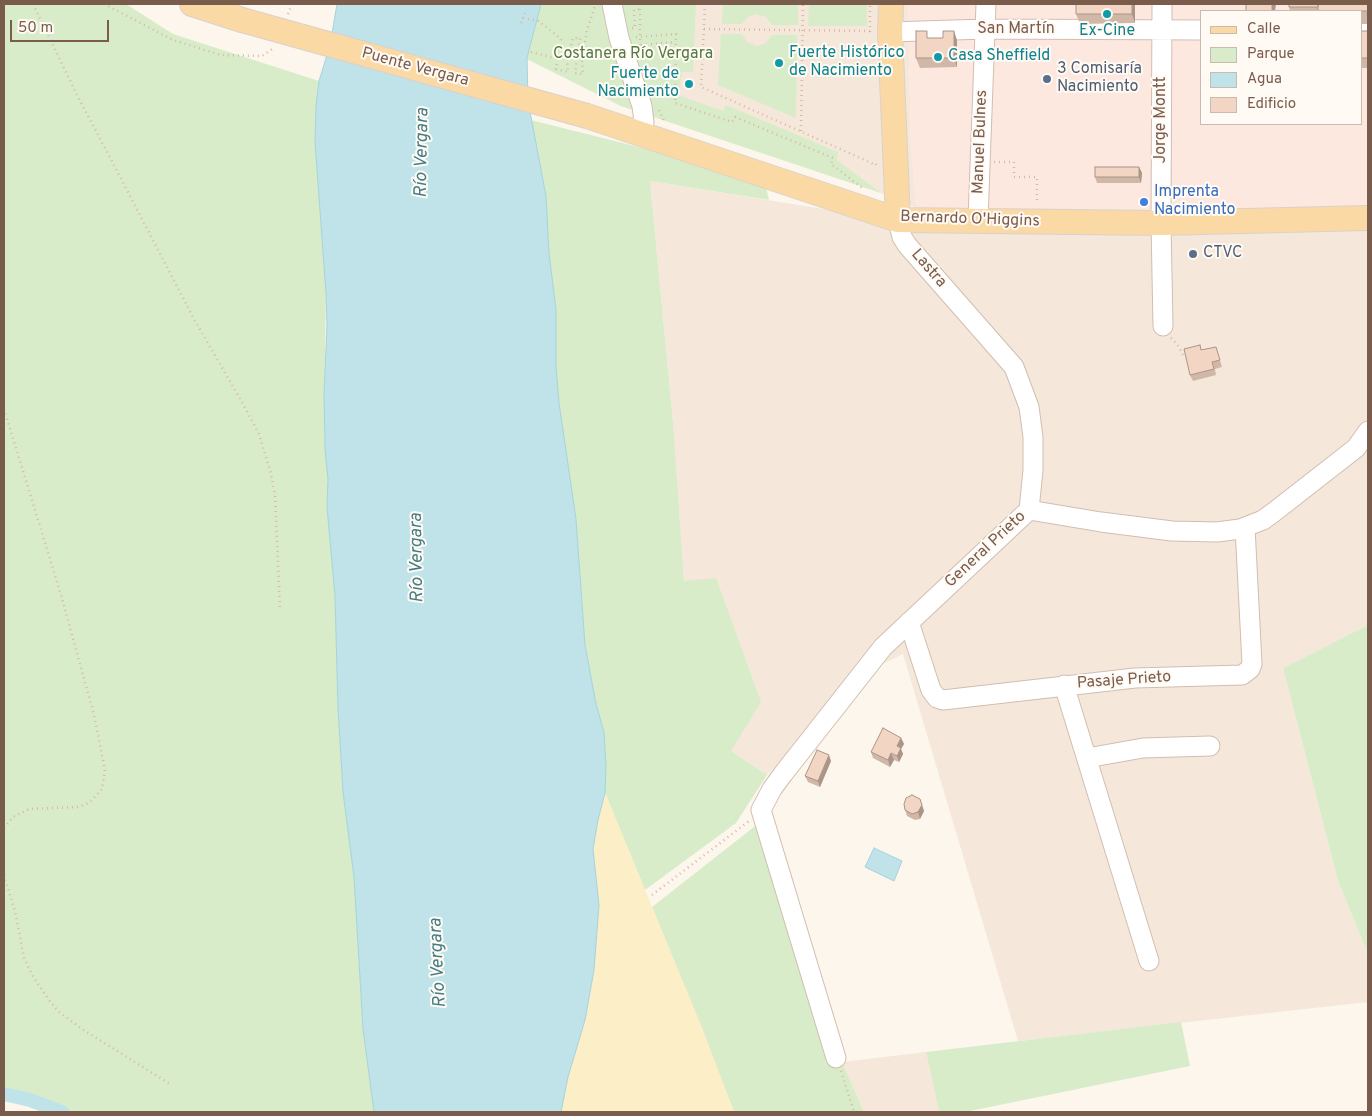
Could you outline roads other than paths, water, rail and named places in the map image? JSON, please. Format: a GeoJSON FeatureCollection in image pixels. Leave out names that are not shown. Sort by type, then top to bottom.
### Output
{"type":"FeatureCollection","features":[{"type":"Feature","properties":{"kind":"main road","name":"Puente Vergara"},"geometry":{"type":"LineString","coordinates":[[192,4],[242,20],[587,116]]}},
{"type":"Feature","properties":{"kind":"main road","name":"Lastra"},"geometry":{"type":"LineString","coordinates":[[891,4],[877,35],[898,220]]}},
{"type":"Feature","properties":{"kind":"main road","name":"Bernardo O'Higgins"},"geometry":{"type":"LineString","coordinates":[[587,116],[898,220],[1161,223],[1368,218]]}},
{"type":"Feature","properties":{"kind":"street"},"geometry":{"type":"LineString","coordinates":[[612,4],[619,38],[642,106],[644,122],[641,133]]}},
{"type":"Feature","properties":{"kind":"street","name":"Manuel Bulnes"},"geometry":{"type":"LineString","coordinates":[[978,220],[986,4]]}},
{"type":"Feature","properties":{"kind":"street","name":"Jorge Montt"},"geometry":{"type":"LineString","coordinates":[[1162,4],[1161,223],[1167,332]]}},
{"type":"Feature","properties":{"kind":"street","name":"San Martín"},"geometry":{"type":"LineString","coordinates":[[877,35],[985,29],[1200,30]]}},
{"type":"Feature","properties":{"kind":"street","name":"Lastra"},"geometry":{"type":"LineString","coordinates":[[898,220],[899,229],[907,245],[1014,367],[1029,407],[1033,470],[1029,510]]}},
{"type":"Feature","properties":{"kind":"street","name":"General Prieto"},"geometry":{"type":"LineString","coordinates":[[836,1058],[760,810],[783,774],[877,655],[909,622],[1029,510],[1172,531],[1217,532],[1245,528],[1263,520],[1356,448],[1368,431]]}},
{"type":"Feature","properties":{"kind":"street","name":"Pasaje Prieto"},"geometry":{"type":"LineString","coordinates":[[909,622],[931,690],[934,696],[946,700],[1134,678],[1242,675],[1248,672],[1252,664],[1245,528]]}},
{"type":"Feature","properties":{"kind":"street"},"geometry":{"type":"LineString","coordinates":[[1064,685],[1149,961]]}},
{"type":"Feature","properties":{"kind":"street"},"geometry":{"type":"LineString","coordinates":[[1087,758],[1143,748],[1210,746]]}},
{"type":"Feature","properties":{"kind":"water","name":"Río Vergara"},"geometry":{"type":"Polygon","coordinates":[[[337,4],[541,4],[527,58],[528,101],[546,196],[549,253],[556,310],[556,366],[559,403],[576,519],[585,645],[596,704],[604,732],[606,766],[605,793],[593,849],[599,905],[594,970],[585,1020],[568,1077],[561,1112],[374,1112],[363,1029],[354,877],[343,792],[338,708],[335,596],[327,507],[328,479],[325,449],[326,293],[315,142],[319,81],[330,45],[337,4]]]}},
{"type":"Feature","properties":{"kind":"water"},"geometry":{"type":"Polygon","coordinates":[[[874,848],[902,861],[894,881],[865,867],[874,848]]]}},
{"type":"Feature","properties":{"kind":"waterway"},"geometry":{"type":"LineString","coordinates":[[4,1094],[30,1100],[62,1112]]}},
{"type":"Feature","properties":{"kind":"place","name":"Ex-Cine"},"geometry":{"type":"Point","coordinates":[1107,14]}},
{"type":"Feature","properties":{"kind":"place","name":"Casa Sheffield"},"geometry":{"type":"Point","coordinates":[938,57]}},
{"type":"Feature","properties":{"kind":"place","name":"Fuerte Histórico de Nacimiento"},"geometry":{"type":"Point","coordinates":[779,63]}},
{"type":"Feature","properties":{"kind":"place","name":"3 Comisaría Nacimiento"},"geometry":{"type":"Point","coordinates":[1047,79]}},
{"type":"Feature","properties":{"kind":"place","name":"Fuerte de Nacimiento"},"geometry":{"type":"Point","coordinates":[689,84]}},
{"type":"Feature","properties":{"kind":"place","name":"Imprenta Nacimiento"},"geometry":{"type":"Point","coordinates":[1144,202]}},
{"type":"Feature","properties":{"kind":"place","name":"CTVC"},"geometry":{"type":"Point","coordinates":[1193,254]}},
{"type":"Feature","properties":{"kind":"park label","name":"Costanera Río Vergara"},"geometry":{"type":"Point","coordinates":[633,55]}}]}
